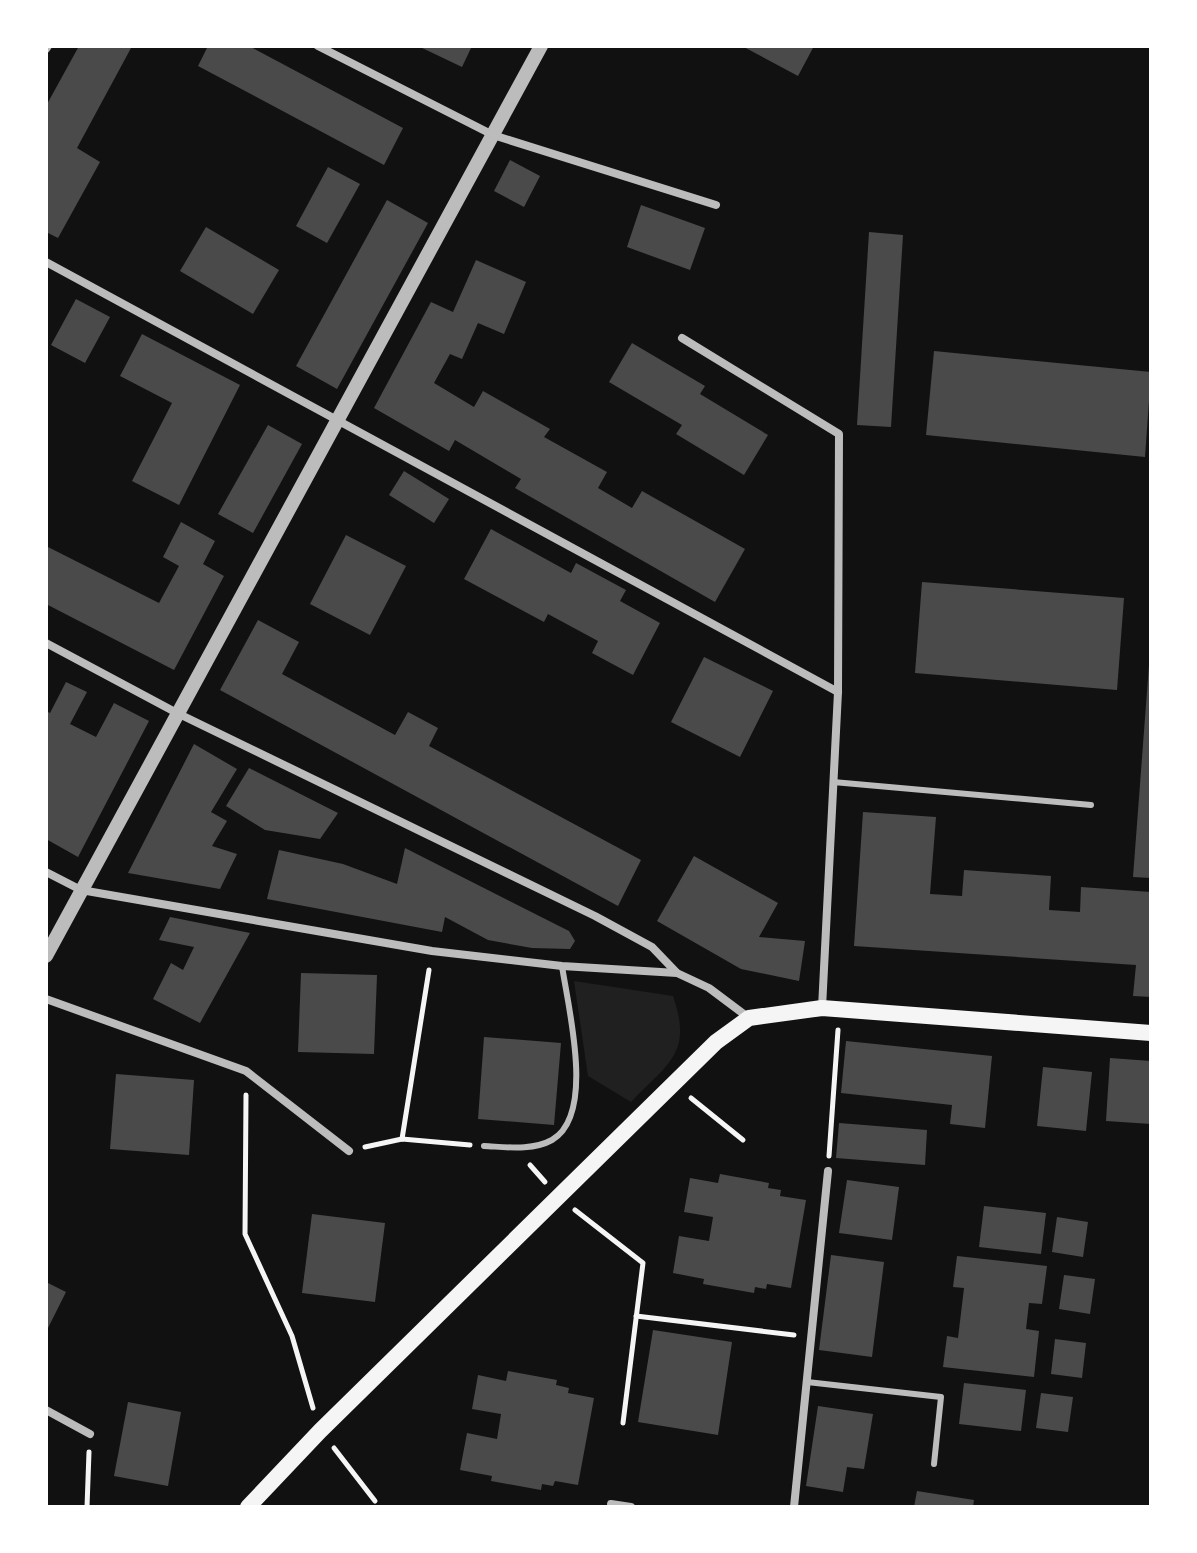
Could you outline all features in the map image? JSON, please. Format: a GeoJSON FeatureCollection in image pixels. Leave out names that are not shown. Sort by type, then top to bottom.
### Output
{"type":"FeatureCollection","features":[{"type":"Feature","properties":{"kind":"main road"},"geometry":{"type":"LineString","coordinates":[[248,1507],[320,1431],[716,1042],[749,1018],[822,1008],[1151,1033]]}},
{"type":"Feature","properties":{"kind":"street"},"geometry":{"type":"LineString","coordinates":[[318,46],[493,135],[716,205]]}},
{"type":"Feature","properties":{"kind":"street"},"geometry":{"type":"LineString","coordinates":[[46,956],[52,932],[81,890],[541,46]]}},
{"type":"Feature","properties":{"kind":"street"},"geometry":{"type":"LineString","coordinates":[[46,262],[838,692]]}},
{"type":"Feature","properties":{"kind":"street"},"geometry":{"type":"LineString","coordinates":[[682,338],[839,434],[838,692],[822,1008]]}},
{"type":"Feature","properties":{"kind":"street"},"geometry":{"type":"LineString","coordinates":[[46,643],[177,713],[595,916],[652,947],[677,973],[709,988],[749,1018]]}},
{"type":"Feature","properties":{"kind":"street"},"geometry":{"type":"LineString","coordinates":[[46,872],[81,890],[432,951],[562,966],[677,973]]}},
{"type":"Feature","properties":{"kind":"street"},"geometry":{"type":"LineString","coordinates":[[46,999],[246,1071],[349,1151]]}},
{"type":"Feature","properties":{"kind":"street"},"geometry":{"type":"LineString","coordinates":[[794,1507],[828,1171]]}},
{"type":"Feature","properties":{"kind":"street"},"geometry":{"type":"LineString","coordinates":[[46,1410],[90,1434]]}},
{"type":"Feature","properties":{"kind":"street"},"geometry":{"type":"LineString","coordinates":[[611,1504],[631,1507]]}},
{"type":"Feature","properties":{"kind":"lane"},"geometry":{"type":"LineString","coordinates":[[833,782],[1091,805]]}},
{"type":"Feature","properties":{"kind":"lane"},"geometry":{"type":"LineString","coordinates":[[484,1146],[525,1148],[539,1144],[553,1139],[569,1121],[578,1067],[562,966]]}},
{"type":"Feature","properties":{"kind":"lane"},"geometry":{"type":"LineString","coordinates":[[807,1382],[941,1397],[934,1464]]}},
{"type":"Feature","properties":{"kind":"path"},"geometry":{"type":"LineString","coordinates":[[402,1139],[432,951]]}},
{"type":"Feature","properties":{"kind":"path"},"geometry":{"type":"LineString","coordinates":[[828,1171],[840,1009]]}},
{"type":"Feature","properties":{"kind":"path"},"geometry":{"type":"LineString","coordinates":[[246,1071],[245,1234],[292,1336],[320,1431],[375,1501]]}},
{"type":"Feature","properties":{"kind":"path"},"geometry":{"type":"LineString","coordinates":[[674,1084],[743,1140]]}},
{"type":"Feature","properties":{"kind":"path"},"geometry":{"type":"LineString","coordinates":[[349,1151],[402,1139],[484,1146]]}},
{"type":"Feature","properties":{"kind":"path"},"geometry":{"type":"LineString","coordinates":[[526,1161],[558,1197],[643,1263],[623,1423]]}},
{"type":"Feature","properties":{"kind":"path"},"geometry":{"type":"LineString","coordinates":[[636,1316],[811,1337]]}},
{"type":"Feature","properties":{"kind":"path"},"geometry":{"type":"LineString","coordinates":[[87,1507],[90,1434]]}},
{"type":"Feature","properties":{"kind":"shaded area"},"geometry":{"type":"Polygon","coordinates":[[[574,981],[673,996],[680,1032],[678,1045],[666,1067],[631,1102],[588,1076],[574,981]]]}},
{"type":"Feature","properties":{"kind":"building"},"geometry":{"type":"Polygon","coordinates":[[[79,46],[131,48],[77,148],[100,162],[58,238],[46,232],[46,106],[79,46]]]}},
{"type":"Feature","properties":{"kind":"building"},"geometry":{"type":"Polygon","coordinates":[[[208,46],[249,46],[403,128],[384,165],[198,66],[208,46]]]}},
{"type":"Feature","properties":{"kind":"building"},"geometry":{"type":"Polygon","coordinates":[[[418,46],[472,46],[462,67],[418,46]]]}},
{"type":"Feature","properties":{"kind":"building"},"geometry":{"type":"Polygon","coordinates":[[[742,46],[814,46],[798,76],[742,46]]]}},
{"type":"Feature","properties":{"kind":"building"},"geometry":{"type":"Polygon","coordinates":[[[510,160],[540,176],[524,207],[494,191],[510,160]]]}},
{"type":"Feature","properties":{"kind":"building"},"geometry":{"type":"Polygon","coordinates":[[[328,167],[360,184],[327,243],[296,226],[328,167]]]}},
{"type":"Feature","properties":{"kind":"building"},"geometry":{"type":"Polygon","coordinates":[[[387,200],[428,223],[337,389],[296,366],[387,200]]]}},
{"type":"Feature","properties":{"kind":"building"},"geometry":{"type":"Polygon","coordinates":[[[641,205],[705,228],[690,270],[627,247],[641,205]]]}},
{"type":"Feature","properties":{"kind":"building"},"geometry":{"type":"Polygon","coordinates":[[[206,227],[279,270],[253,314],[180,271],[206,227]]]}},
{"type":"Feature","properties":{"kind":"building"},"geometry":{"type":"Polygon","coordinates":[[[869,232],[903,235],[891,427],[857,425],[869,232]]]}},
{"type":"Feature","properties":{"kind":"building"},"geometry":{"type":"Polygon","coordinates":[[[476,260],[526,282],[504,334],[478,323],[462,359],[450,354],[434,383],[474,407],[483,391],[550,429],[544,437],[607,472],[598,488],[632,508],[642,491],[745,549],[715,602],[515,488],[521,479],[455,440],[449,451],[374,408],[431,302],[453,312],[476,260]]]}},
{"type":"Feature","properties":{"kind":"building"},"geometry":{"type":"Polygon","coordinates":[[[76,299],[110,317],[85,363],[51,345],[76,299]]]}},
{"type":"Feature","properties":{"kind":"building"},"geometry":{"type":"Polygon","coordinates":[[[142,334],[240,385],[179,505],[132,481],[172,403],[120,376],[142,334]]]}},
{"type":"Feature","properties":{"kind":"building"},"geometry":{"type":"Polygon","coordinates":[[[632,343],[705,386],[700,394],[768,435],[744,475],[676,434],[682,425],[609,382],[632,343]]]}},
{"type":"Feature","properties":{"kind":"building"},"geometry":{"type":"Polygon","coordinates":[[[934,351],[1151,372],[1145,457],[926,435],[934,351]]]}},
{"type":"Feature","properties":{"kind":"building"},"geometry":{"type":"Polygon","coordinates":[[[268,425],[302,444],[253,533],[218,514],[268,425]]]}},
{"type":"Feature","properties":{"kind":"building"},"geometry":{"type":"Polygon","coordinates":[[[404,471],[449,499],[434,523],[389,495],[404,471]]]}},
{"type":"Feature","properties":{"kind":"building"},"geometry":{"type":"Polygon","coordinates":[[[181,522],[215,541],[203,564],[224,576],[174,670],[46,604],[46,546],[159,603],[179,566],[163,557],[181,522]]]}},
{"type":"Feature","properties":{"kind":"building"},"geometry":{"type":"Polygon","coordinates":[[[491,529],[571,573],[576,563],[626,590],[620,601],[660,623],[633,675],[592,653],[598,641],[548,614],[544,622],[464,579],[491,529]]]}},
{"type":"Feature","properties":{"kind":"building"},"geometry":{"type":"Polygon","coordinates":[[[346,535],[406,566],[370,635],[310,604],[346,535]]]}},
{"type":"Feature","properties":{"kind":"building"},"geometry":{"type":"Polygon","coordinates":[[[922,582],[1124,598],[1117,690],[915,673],[922,582]]]}},
{"type":"Feature","properties":{"kind":"building"},"geometry":{"type":"Polygon","coordinates":[[[258,620],[299,642],[282,674],[395,735],[408,712],[438,728],[429,746],[641,860],[618,906],[220,690],[258,620]]]}},
{"type":"Feature","properties":{"kind":"building"},"geometry":{"type":"Polygon","coordinates":[[[704,657],[773,691],[740,757],[671,722],[704,657]]]}},
{"type":"Feature","properties":{"kind":"building"},"geometry":{"type":"Polygon","coordinates":[[[1151,665],[1151,878],[1133,877],[1151,665]]]}},
{"type":"Feature","properties":{"kind":"building"},"geometry":{"type":"Polygon","coordinates":[[[66,682],[87,692],[70,724],[96,737],[114,703],[149,721],[78,857],[46,839],[46,711],[50,713],[66,682]]]}},
{"type":"Feature","properties":{"kind":"building"},"geometry":{"type":"Polygon","coordinates":[[[194,744],[237,769],[211,812],[227,821],[212,846],[237,854],[220,889],[128,873],[194,744]]]}},
{"type":"Feature","properties":{"kind":"building"},"geometry":{"type":"Polygon","coordinates":[[[249,768],[338,813],[320,839],[265,830],[226,806],[249,768]]]}},
{"type":"Feature","properties":{"kind":"building"},"geometry":{"type":"Polygon","coordinates":[[[863,812],[936,817],[930,894],[962,896],[964,870],[1051,876],[1049,910],[1080,912],[1081,887],[1151,892],[1151,997],[1133,996],[1136,965],[854,946],[863,812]]]}},
{"type":"Feature","properties":{"kind":"building"},"geometry":{"type":"Polygon","coordinates":[[[405,848],[569,931],[575,941],[570,949],[532,948],[488,940],[445,917],[442,932],[267,899],[279,850],[343,864],[397,884],[405,848]]]}},
{"type":"Feature","properties":{"kind":"building"},"geometry":{"type":"Polygon","coordinates":[[[694,856],[778,903],[759,937],[805,941],[799,981],[741,969],[657,921],[694,856]]]}},
{"type":"Feature","properties":{"kind":"building"},"geometry":{"type":"Polygon","coordinates":[[[170,917],[250,933],[200,1023],[153,999],[171,963],[183,970],[194,947],[159,940],[170,917]]]}},
{"type":"Feature","properties":{"kind":"building"},"geometry":{"type":"Polygon","coordinates":[[[301,973],[377,975],[374,1054],[298,1052],[301,973]]]}},
{"type":"Feature","properties":{"kind":"building"},"geometry":{"type":"Polygon","coordinates":[[[484,1037],[561,1043],[554,1125],[478,1119],[484,1037]]]}},
{"type":"Feature","properties":{"kind":"building"},"geometry":{"type":"Polygon","coordinates":[[[846,1041],[992,1056],[985,1128],[950,1124],[952,1105],[841,1093],[846,1041]]]}},
{"type":"Feature","properties":{"kind":"building"},"geometry":{"type":"Polygon","coordinates":[[[1110,1058],[1151,1061],[1151,1124],[1106,1121],[1110,1058]]]}},
{"type":"Feature","properties":{"kind":"building"},"geometry":{"type":"Polygon","coordinates":[[[1043,1067],[1092,1072],[1086,1131],[1037,1126],[1043,1067]]]}},
{"type":"Feature","properties":{"kind":"building"},"geometry":{"type":"Polygon","coordinates":[[[116,1074],[194,1080],[189,1155],[110,1149],[116,1074]]]}},
{"type":"Feature","properties":{"kind":"building"},"geometry":{"type":"Polygon","coordinates":[[[839,1123],[927,1130],[925,1165],[836,1158],[839,1123]]]}},
{"type":"Feature","properties":{"kind":"building"},"geometry":{"type":"Polygon","coordinates":[[[720,1174],[769,1183],[768,1188],[781,1190],[780,1196],[806,1200],[791,1288],[767,1284],[766,1289],[755,1287],[754,1293],[703,1284],[704,1279],[673,1273],[679,1236],[709,1241],[713,1217],[684,1212],[690,1178],[718,1183],[720,1174]]]}},
{"type":"Feature","properties":{"kind":"building"},"geometry":{"type":"Polygon","coordinates":[[[847,1180],[899,1187],[892,1240],[839,1233],[847,1180]]]}},
{"type":"Feature","properties":{"kind":"building"},"geometry":{"type":"Polygon","coordinates":[[[984,1206],[1046,1213],[1041,1254],[979,1247],[984,1206]]]}},
{"type":"Feature","properties":{"kind":"building"},"geometry":{"type":"Polygon","coordinates":[[[312,1214],[385,1223],[375,1302],[302,1293],[312,1214]]]}},
{"type":"Feature","properties":{"kind":"building"},"geometry":{"type":"Polygon","coordinates":[[[1057,1217],[1088,1222],[1083,1257],[1052,1252],[1057,1217]]]}},
{"type":"Feature","properties":{"kind":"building"},"geometry":{"type":"Polygon","coordinates":[[[831,1255],[884,1262],[872,1357],[819,1350],[831,1255]]]}},
{"type":"Feature","properties":{"kind":"building"},"geometry":{"type":"Polygon","coordinates":[[[957,1256],[1047,1266],[1042,1304],[1029,1303],[1026,1329],[1039,1331],[1034,1377],[943,1367],[947,1336],[958,1338],[964,1288],[953,1287],[957,1256]]]}},
{"type":"Feature","properties":{"kind":"building"},"geometry":{"type":"Polygon","coordinates":[[[1064,1275],[1095,1279],[1090,1314],[1059,1309],[1064,1275]]]}},
{"type":"Feature","properties":{"kind":"building"},"geometry":{"type":"Polygon","coordinates":[[[46,1282],[66,1292],[46,1332],[46,1282]]]}},
{"type":"Feature","properties":{"kind":"building"},"geometry":{"type":"Polygon","coordinates":[[[653,1330],[732,1342],[718,1435],[638,1422],[653,1330]]]}},
{"type":"Feature","properties":{"kind":"building"},"geometry":{"type":"Polygon","coordinates":[[[1055,1339],[1086,1343],[1082,1378],[1051,1374],[1055,1339]]]}},
{"type":"Feature","properties":{"kind":"building"},"geometry":{"type":"Polygon","coordinates":[[[508,1371],[557,1380],[556,1385],[569,1388],[568,1393],[594,1398],[578,1485],[555,1481],[553,1486],[542,1484],[541,1490],[491,1481],[492,1476],[460,1470],[467,1433],[497,1439],[501,1414],[472,1409],[478,1375],[506,1381],[508,1371]]]}},
{"type":"Feature","properties":{"kind":"building"},"geometry":{"type":"Polygon","coordinates":[[[964,1383],[1026,1390],[1021,1431],[959,1424],[964,1383]]]}},
{"type":"Feature","properties":{"kind":"building"},"geometry":{"type":"Polygon","coordinates":[[[1041,1393],[1073,1397],[1068,1432],[1036,1428],[1041,1393]]]}},
{"type":"Feature","properties":{"kind":"building"},"geometry":{"type":"Polygon","coordinates":[[[128,1402],[181,1412],[168,1486],[114,1476],[128,1402]]]}},
{"type":"Feature","properties":{"kind":"building"},"geometry":{"type":"Polygon","coordinates":[[[818,1406],[873,1414],[864,1469],[847,1467],[843,1492],[806,1486],[818,1406]]]}},
{"type":"Feature","properties":{"kind":"building"},"geometry":{"type":"Polygon","coordinates":[[[917,1491],[974,1500],[973,1507],[914,1507],[917,1491]]]}}]}
